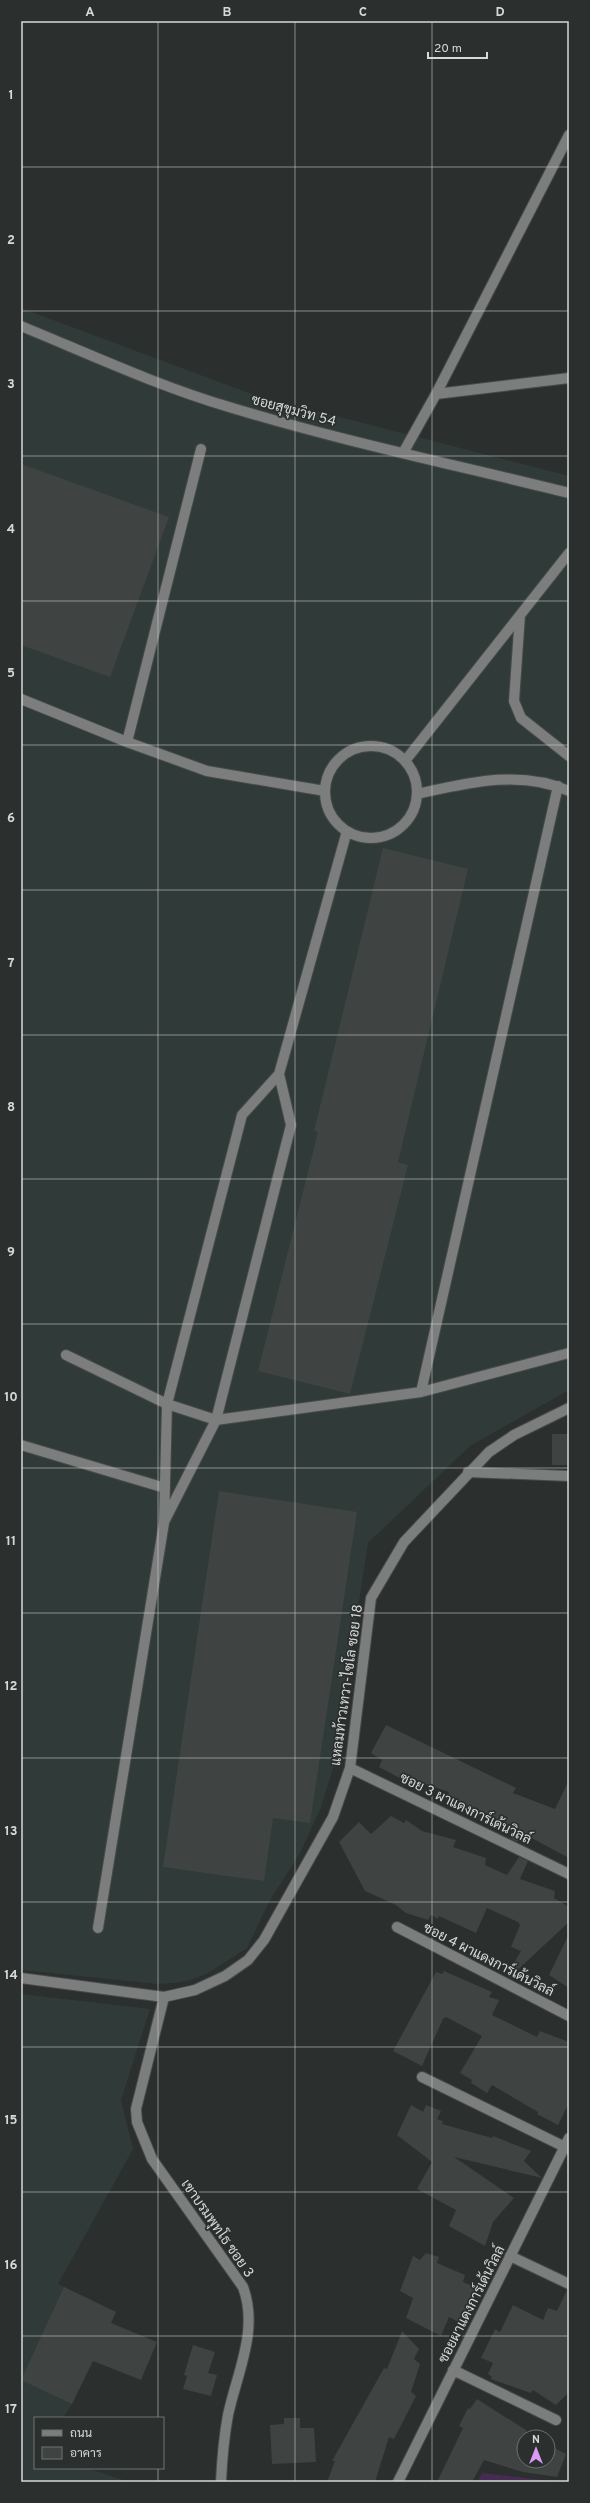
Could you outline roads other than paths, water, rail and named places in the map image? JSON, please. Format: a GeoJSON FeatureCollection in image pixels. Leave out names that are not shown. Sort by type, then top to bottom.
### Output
{"type":"FeatureCollection","features":[{"type":"Feature","properties":{"kind":"street"},"geometry":{"type":"LineString","coordinates":[[403,453],[436,394],[569,135]]}},
{"type":"Feature","properties":{"kind":"street","name":"ซอยสุขุมวิท 54"},"geometry":{"type":"LineString","coordinates":[[21,326],[110,363],[228,407],[403,453],[569,492]]}},
{"type":"Feature","properties":{"kind":"street"},"geometry":{"type":"LineString","coordinates":[[436,394],[569,378]]}},
{"type":"Feature","properties":{"kind":"street"},"geometry":{"type":"LineString","coordinates":[[127,742],[201,449]]}},
{"type":"Feature","properties":{"kind":"street"},"geometry":{"type":"LineString","coordinates":[[405,761],[569,553]]}},
{"type":"Feature","properties":{"kind":"street"},"geometry":{"type":"LineString","coordinates":[[520,615],[514,700],[521,718],[569,756]]}},
{"type":"Feature","properties":{"kind":"street"},"geometry":{"type":"LineString","coordinates":[[21,699],[127,742],[207,771],[325,791]]}},
{"type":"Feature","properties":{"kind":"street"},"geometry":{"type":"LineString","coordinates":[[361,748],[384,748],[396,753],[405,761],[416,782],[417,794],[410,816],[393,833],[370,838],[347,831],[337,824],[330,814],[325,791],[327,779],[340,759],[361,748]]}},
{"type":"Feature","properties":{"kind":"street"},"geometry":{"type":"LineString","coordinates":[[417,794],[481,780],[535,781],[558,786],[569,792]]}},
{"type":"Feature","properties":{"kind":"street"},"geometry":{"type":"LineString","coordinates":[[421,1392],[558,786]]}},
{"type":"Feature","properties":{"kind":"street"},"geometry":{"type":"LineString","coordinates":[[98,1928],[164,1523],[167,1404],[242,1115],[278,1074],[347,831]]}},
{"type":"Feature","properties":{"kind":"street"},"geometry":{"type":"LineString","coordinates":[[164,1523],[216,1420],[291,1125],[278,1074]]}},
{"type":"Feature","properties":{"kind":"street"},"geometry":{"type":"LineString","coordinates":[[66,1356],[167,1404],[216,1420],[421,1392],[569,1353]]}},
{"type":"Feature","properties":{"kind":"street","name":"แหลมท้าวเทวา-ไซโล ซอย 18"},"geometry":{"type":"LineString","coordinates":[[21,1978],[164,1997],[195,1990],[225,1976],[248,1960],[264,1940],[333,1818],[350,1768],[372,1598],[404,1542],[468,1472],[489,1452],[514,1435],[569,1408]]}},
{"type":"Feature","properties":{"kind":"street"},"geometry":{"type":"LineString","coordinates":[[21,1445],[164,1488]]}},
{"type":"Feature","properties":{"kind":"street"},"geometry":{"type":"LineString","coordinates":[[468,1472],[569,1476]]}},
{"type":"Feature","properties":{"kind":"street","name":"ซอย 3 ผาแดงการ์เด้นวิลล์"},"geometry":{"type":"LineString","coordinates":[[350,1768],[569,1874]]}},
{"type":"Feature","properties":{"kind":"street","name":"ซอย 4 ผาแดงการ์เด้นวิลล์"},"geometry":{"type":"LineString","coordinates":[[397,1927],[569,2016]]}},
{"type":"Feature","properties":{"kind":"street","name":"เขาบรมพุทโธ ซอย 3"},"geometry":{"type":"LineString","coordinates":[[164,1997],[136,2109],[138,2122],[152,2159],[243,2287],[249,2302],[250,2319],[248,2339],[228,2414],[222,2457],[221,2482]]}},
{"type":"Feature","properties":{"kind":"street"},"geometry":{"type":"LineString","coordinates":[[422,2077],[568,2145]]}},
{"type":"Feature","properties":{"kind":"street","name":"ซอยผาแดงการ์เด้นวิลล์"},"geometry":{"type":"LineString","coordinates":[[398,2482],[510,2256],[568,2145]]}},
{"type":"Feature","properties":{"kind":"street"},"geometry":{"type":"LineString","coordinates":[[510,2256],[569,2284]]}},
{"type":"Feature","properties":{"kind":"street"},"geometry":{"type":"LineString","coordinates":[[453,2370],[556,2420]]}}]}
